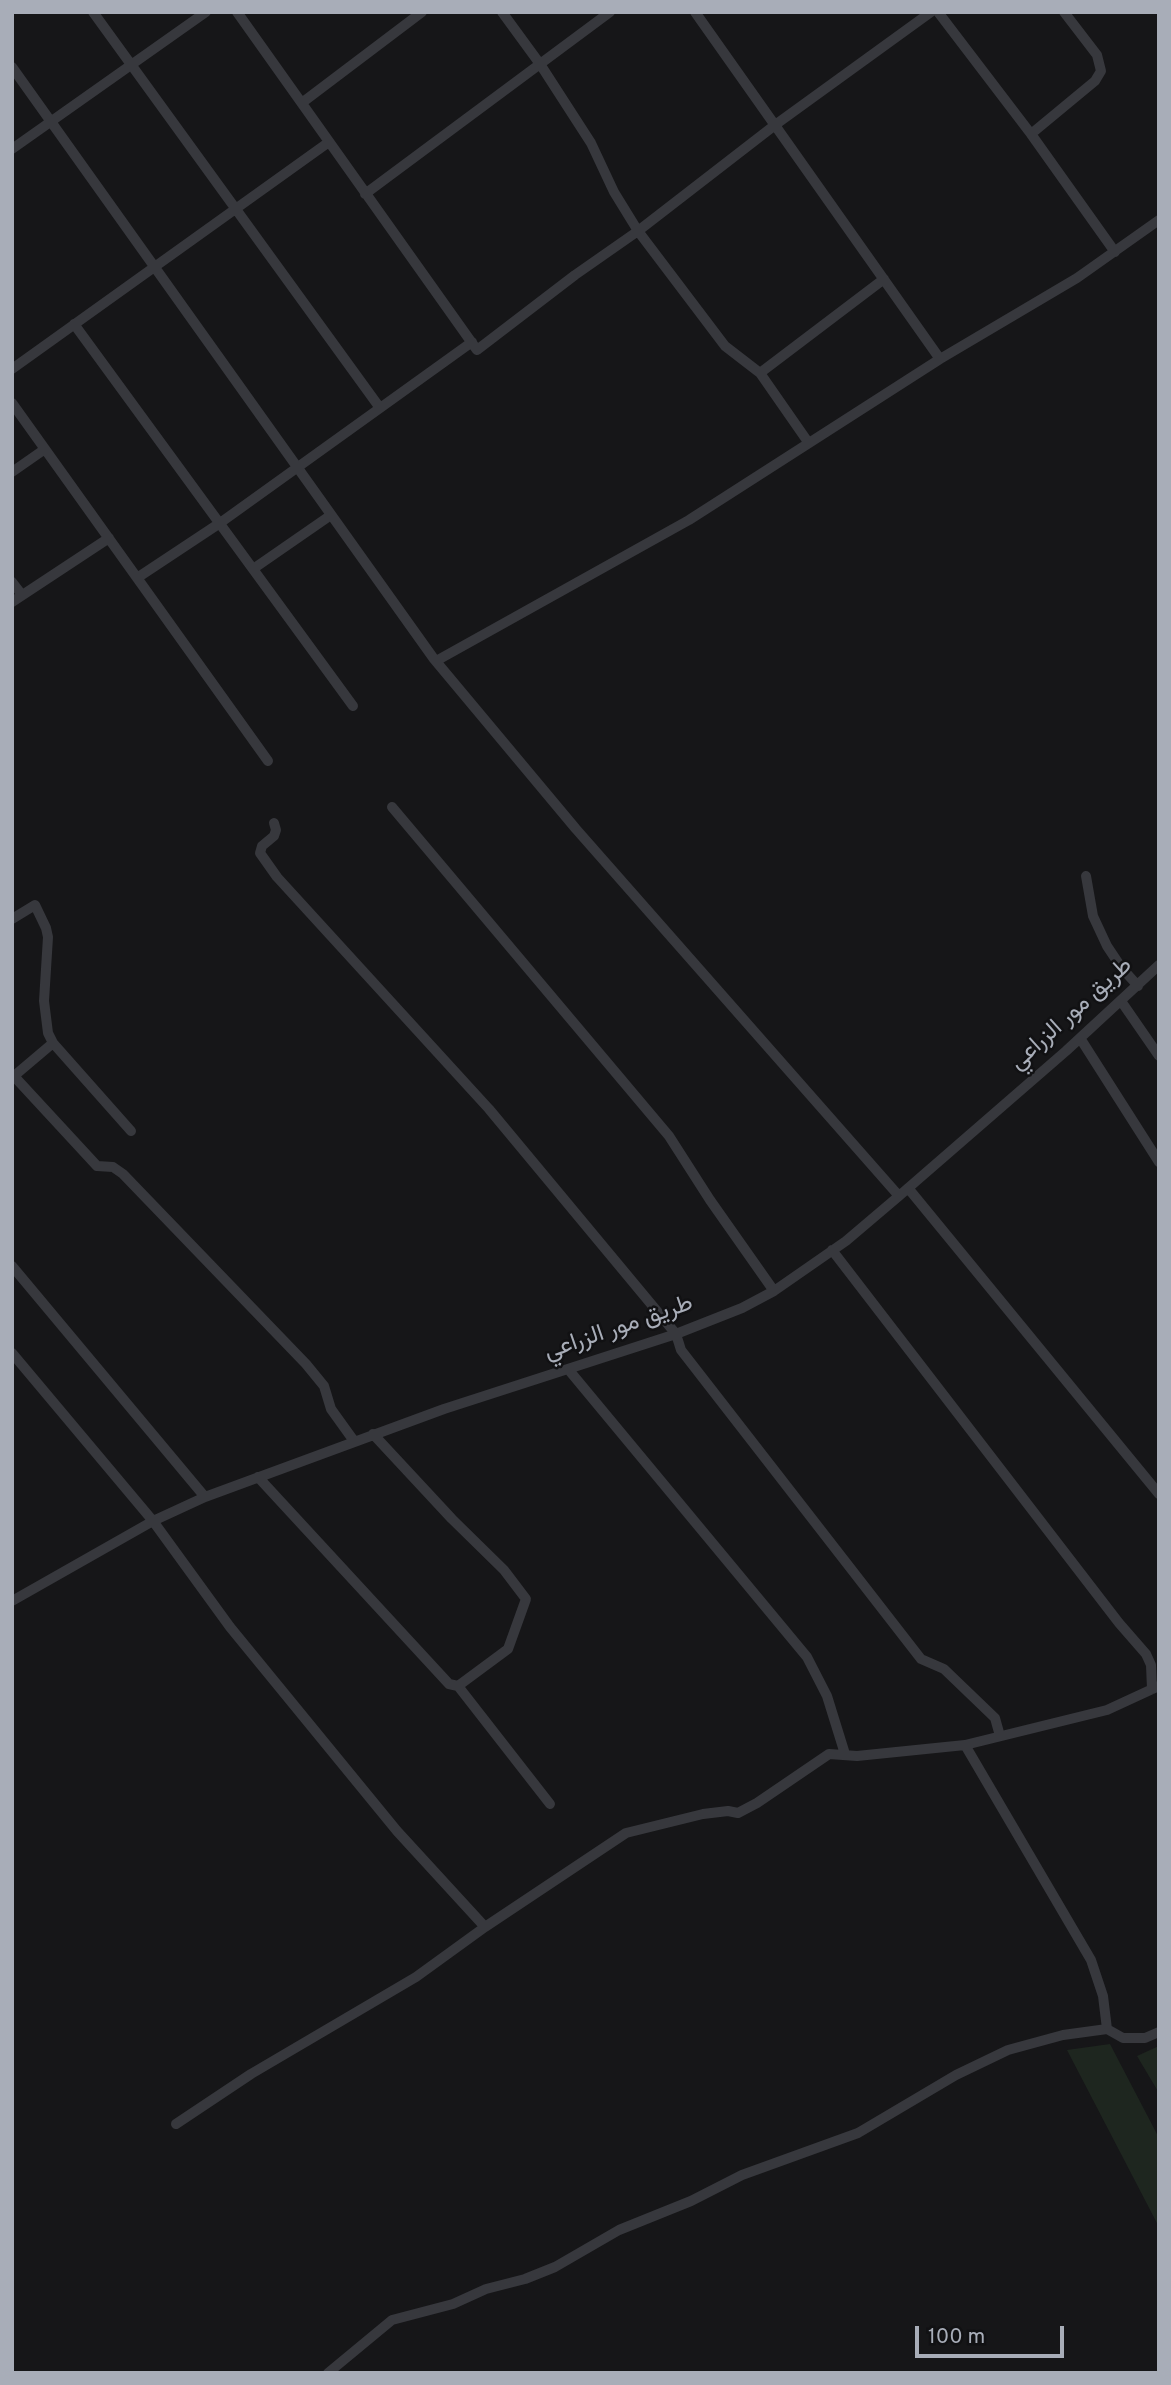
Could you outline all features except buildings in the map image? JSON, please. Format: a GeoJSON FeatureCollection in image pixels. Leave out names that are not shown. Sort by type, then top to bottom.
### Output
{"type":"FeatureCollection","features":[{"type":"Feature","properties":{"kind":"street"},"geometry":{"type":"LineString","coordinates":[[93,12],[380,408]]}},
{"type":"Feature","properties":{"kind":"street"},"geometry":{"type":"LineString","coordinates":[[12,149],[206,12]]}},
{"type":"Feature","properties":{"kind":"street"},"geometry":{"type":"LineString","coordinates":[[237,12],[477,350],[775,125],[930,12]]}},
{"type":"Feature","properties":{"kind":"street"},"geometry":{"type":"LineString","coordinates":[[303,102],[422,12]]}},
{"type":"Feature","properties":{"kind":"street"},"geometry":{"type":"LineString","coordinates":[[502,12],[540,64],[591,143],[614,192],[638,231],[725,346],[760,373],[808,442]]}},
{"type":"Feature","properties":{"kind":"street"},"geometry":{"type":"LineString","coordinates":[[365,194],[610,12]]}},
{"type":"Feature","properties":{"kind":"street"},"geometry":{"type":"LineString","coordinates":[[695,12],[940,359]]}},
{"type":"Feature","properties":{"kind":"street"},"geometry":{"type":"LineString","coordinates":[[938,12],[1031,134],[1115,252]]}},
{"type":"Feature","properties":{"kind":"street"},"geometry":{"type":"LineString","coordinates":[[1031,134],[1095,81],[1101,71],[1097,55],[1064,12]]}},
{"type":"Feature","properties":{"kind":"street"},"geometry":{"type":"LineString","coordinates":[[12,67],[436,661],[576,829],[899,1196]]}},
{"type":"Feature","properties":{"kind":"street"},"geometry":{"type":"LineString","coordinates":[[12,369],[329,142]]}},
{"type":"Feature","properties":{"kind":"street"},"geometry":{"type":"LineString","coordinates":[[436,661],[661,537],[940,359],[1077,278],[1159,220]]}},
{"type":"Feature","properties":{"kind":"street"},"geometry":{"type":"LineString","coordinates":[[760,373],[884,279]]}},
{"type":"Feature","properties":{"kind":"street"},"geometry":{"type":"LineString","coordinates":[[74,324],[353,706]]}},
{"type":"Feature","properties":{"kind":"street"},"geometry":{"type":"LineString","coordinates":[[137,578],[220,523],[472,342]]}},
{"type":"Feature","properties":{"kind":"street"},"geometry":{"type":"LineString","coordinates":[[12,403],[268,761]]}},
{"type":"Feature","properties":{"kind":"street"},"geometry":{"type":"LineString","coordinates":[[12,472],[45,449]]}},
{"type":"Feature","properties":{"kind":"street"},"geometry":{"type":"LineString","coordinates":[[253,569],[331,514]]}},
{"type":"Feature","properties":{"kind":"street"},"geometry":{"type":"LineString","coordinates":[[12,582],[17,599],[109,538]]}},
{"type":"Feature","properties":{"kind":"street"},"geometry":{"type":"LineString","coordinates":[[392,807],[669,1136],[709,1200],[774,1291]]}},
{"type":"Feature","properties":{"kind":"street"},"geometry":{"type":"LineString","coordinates":[[274,823],[274,836],[262,846],[260,853],[277,877],[489,1109],[676,1334],[681,1350],[921,1659],[944,1668],[995,1718],[1000,1736]]}},
{"type":"Feature","properties":{"kind":"street"},"geometry":{"type":"LineString","coordinates":[[1086,876],[1093,916],[1107,946],[1138,986]]}},
{"type":"Feature","properties":{"kind":"street"},"geometry":{"type":"LineString","coordinates":[[12,919],[34,905],[46,928],[48,966],[44,1001],[48,1033],[53,1043],[131,1130]]}},
{"type":"Feature","properties":{"kind":"street","name":"طريق مور الزراعي"},"geometry":{"type":"LineString","coordinates":[[12,1601],[153,1521],[205,1497],[373,1434],[676,1334],[742,1308],[774,1291],[832,1250],[899,1196],[1080,1038],[1159,965]]}},
{"type":"Feature","properties":{"kind":"street"},"geometry":{"type":"LineString","coordinates":[[1121,1001],[1159,1056]]}},
{"type":"Feature","properties":{"kind":"street"},"geometry":{"type":"LineString","coordinates":[[1080,1038],[1159,1161]]}},
{"type":"Feature","properties":{"kind":"street"},"geometry":{"type":"LineString","coordinates":[[53,1043],[13,1075],[97,1166],[113,1167],[123,1174],[306,1364],[324,1386],[331,1409],[354,1441]]}},
{"type":"Feature","properties":{"kind":"street"},"geometry":{"type":"LineString","coordinates":[[908,1188],[1159,1494]]}},
{"type":"Feature","properties":{"kind":"street"},"geometry":{"type":"LineString","coordinates":[[176,2124],[251,2074],[416,1977],[625,1832],[703,1814],[728,1811],[738,1813],[757,1803],[824,1756],[833,1753],[857,1756],[965,1745],[1107,1710],[1156,1688],[1146,1654],[832,1250]]}},
{"type":"Feature","properties":{"kind":"street"},"geometry":{"type":"LineString","coordinates":[[12,1266],[205,1497]]}},
{"type":"Feature","properties":{"kind":"street"},"geometry":{"type":"LineString","coordinates":[[12,1353],[153,1521],[248,1649],[397,1831],[485,1927]]}},
{"type":"Feature","properties":{"kind":"street"},"geometry":{"type":"LineString","coordinates":[[568,1369],[807,1657],[827,1696],[845,1754]]}},
{"type":"Feature","properties":{"kind":"street"},"geometry":{"type":"LineString","coordinates":[[373,1434],[504,1570],[526,1599],[508,1649],[458,1686]]}},
{"type":"Feature","properties":{"kind":"street"},"geometry":{"type":"LineString","coordinates":[[258,1477],[449,1684],[458,1686],[550,1804]]}},
{"type":"Feature","properties":{"kind":"street"},"geometry":{"type":"LineString","coordinates":[[965,1745],[1091,1960],[1103,1996],[1107,2029]]}},
{"type":"Feature","properties":{"kind":"street"},"geometry":{"type":"LineString","coordinates":[[328,2373],[392,2320],[453,2304],[486,2289],[525,2279],[555,2267],[619,2230],[691,2202],[742,2175],[859,2133],[956,2075],[1008,2050],[1063,2035],[1107,2029],[1123,2038],[1145,2038],[1159,2032]]}},
{"type":"Feature","properties":{"kind":"shaded area"},"geometry":{"type":"Polygon","coordinates":[[[1110,2044],[1159,2138],[1159,2227],[1067,2050],[1110,2044]]]}},
{"type":"Feature","properties":{"kind":"shaded area"},"geometry":{"type":"Polygon","coordinates":[[[1159,2046],[1159,2093],[1137,2056],[1159,2046]]]}}]}
